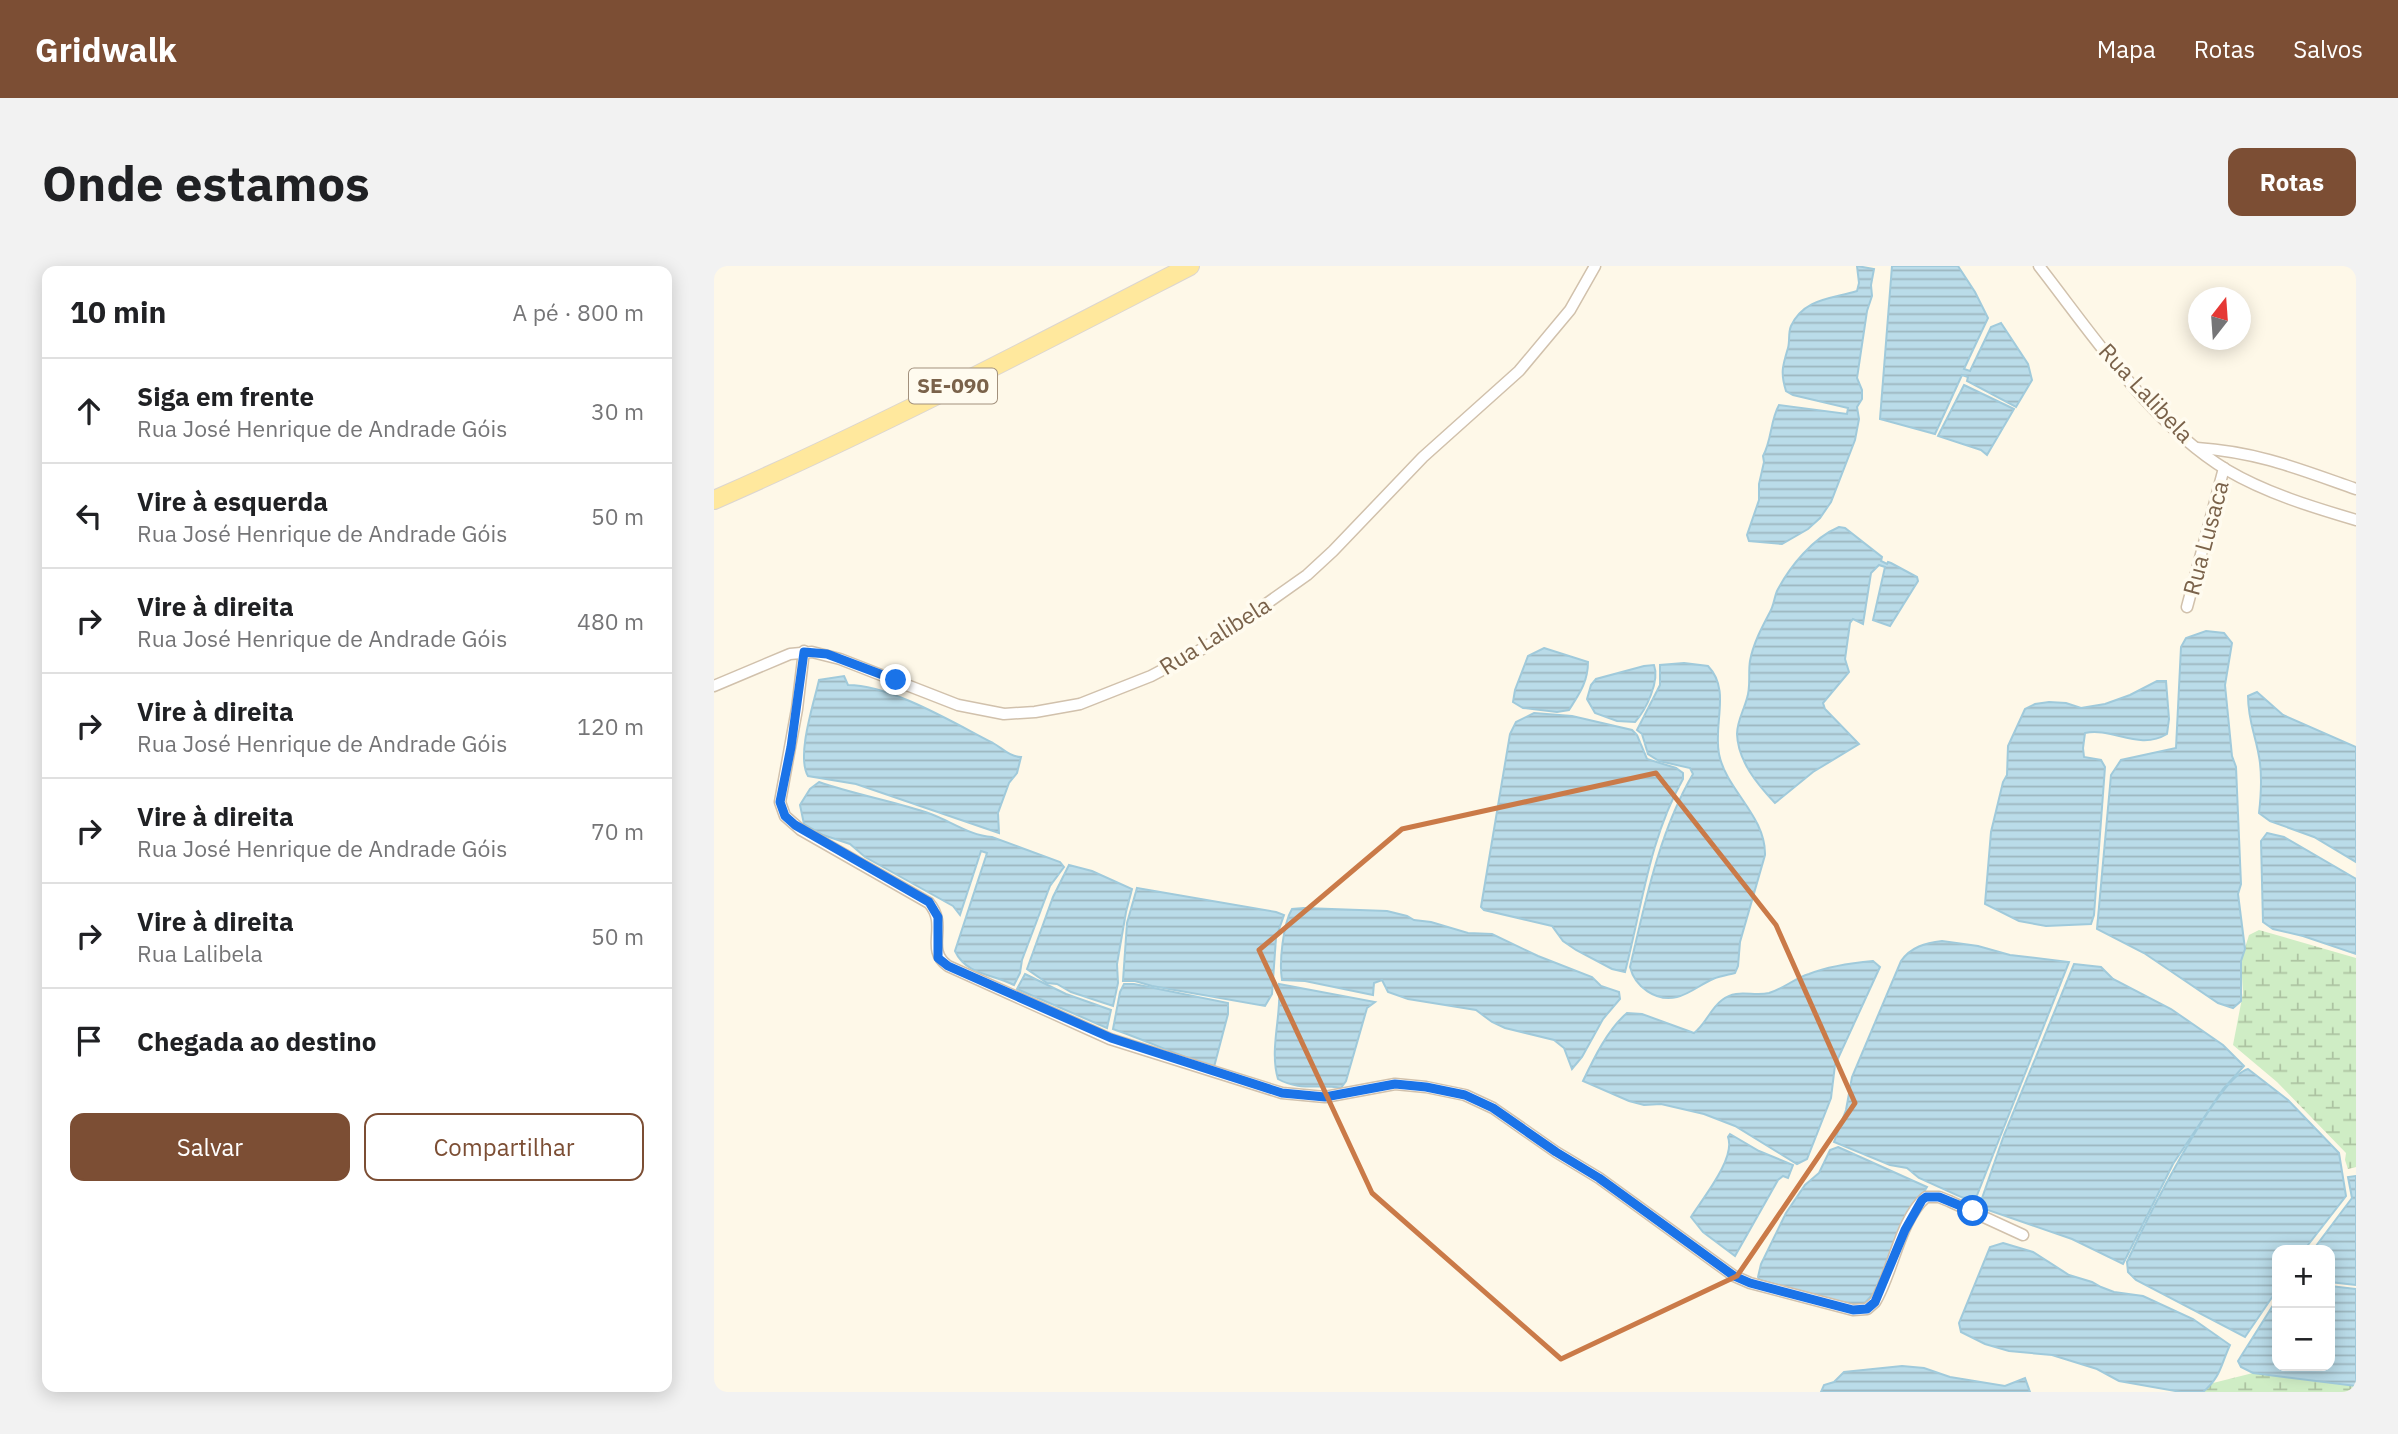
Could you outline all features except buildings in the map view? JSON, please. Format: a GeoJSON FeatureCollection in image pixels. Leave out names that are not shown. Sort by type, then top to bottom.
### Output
{"type":"FeatureCollection","features":[{"type":"Feature","properties":{"kind":"main road","name":"SE-090"},"geometry":{"type":"LineString","coordinates":[[714,500],[776,473],[1017,355],[1189,266]]}},
{"type":"Feature","properties":{"kind":"street","name":"Rua Lalibela"},"geometry":{"type":"LineString","coordinates":[[714,686],[784,656],[818,652],[958,705],[1004,713],[1035,712],[1080,704],[1151,676],[1204,648],[1307,575],[1333,551],[1423,457],[1519,371],[1570,310],[1595,266]]}},
{"type":"Feature","properties":{"kind":"street","name":"Rua Lalibela"},"geometry":{"type":"LineString","coordinates":[[2039,266],[2144,397],[2172,428],[2196,448],[2224,468],[2270,491],[2356,520]]}},
{"type":"Feature","properties":{"kind":"street"},"geometry":{"type":"LineString","coordinates":[[2196,448],[2232,450],[2266,457],[2356,489]]}},
{"type":"Feature","properties":{"kind":"street","name":"Rua Lusaca"},"geometry":{"type":"LineString","coordinates":[[2187,607],[2224,468]]}},
{"type":"Feature","properties":{"kind":"street"},"geometry":{"type":"LineString","coordinates":[[804,652],[791,747],[781,792],[782,811],[789,821],[802,830],[929,902],[938,917],[938,958],[948,966],[1111,1038],[1282,1093],[1325,1097],[1395,1084],[1465,1095],[1493,1108],[1599,1178],[1734,1276],[1750,1283],[1853,1310],[1867,1309],[1875,1302],[1905,1230],[1917,1206],[1926,1197],[1939,1197],[2023,1235]]}},
{"type":"Feature","properties":{"kind":"highlighted area"},"geometry":{"type":"Polygon","coordinates":[[[1656,773],[1776,925],[1855,1103],[1737,1276],[1561,1359],[1372,1193],[1259,950],[1402,829],[1656,773]]]}},
{"type":"Feature","properties":{"kind":"green space"},"geometry":{"type":"Polygon","coordinates":[[[2259,930],[2356,958],[2356,1167],[2348,1169],[2346,1153],[2277,1082],[2233,1045],[2243,993],[2241,961],[2249,935],[2259,930]]]}},
{"type":"Feature","properties":{"kind":"green space"},"geometry":{"type":"Polygon","coordinates":[[[2253,1373],[2356,1386],[2356,1392],[2203,1392],[2213,1383],[2253,1373]]]}},
{"type":"Feature","properties":{"kind":"water"},"geometry":{"type":"Polygon","coordinates":[[[1857,266],[1874,269],[1872,296],[1867,311],[1857,378],[1862,399],[1857,407],[1859,419],[1855,440],[1831,502],[1808,529],[1782,544],[1749,541],[1747,535],[1759,500],[1763,456],[1779,405],[1847,414],[1848,408],[1786,391],[1783,369],[1790,329],[1797,317],[1803,310],[1820,301],[1857,291],[1857,266]]]}},
{"type":"Feature","properties":{"kind":"water"},"geometry":{"type":"Polygon","coordinates":[[[1892,266],[1958,266],[1988,318],[1964,369],[1970,371],[1991,327],[2001,323],[2028,364],[2032,380],[2016,407],[1967,381],[1968,377],[1962,375],[1935,434],[1880,419],[1892,266]]]}},
{"type":"Feature","properties":{"kind":"water"},"geometry":{"type":"Polygon","coordinates":[[[1964,385],[2014,409],[1987,455],[1981,450],[1938,436],[1964,385]]]}},
{"type":"Feature","properties":{"kind":"water"},"geometry":{"type":"Polygon","coordinates":[[[1839,527],[1845,528],[1882,557],[1881,561],[1891,563],[1917,577],[1918,581],[1890,626],[1873,620],[1885,567],[1879,565],[1871,573],[1863,624],[1853,619],[1850,623],[1845,659],[1849,672],[1823,703],[1825,709],[1859,744],[1813,772],[1775,803],[1750,771],[1738,744],[1737,729],[1748,694],[1751,655],[1777,591],[1789,572],[1811,545],[1839,527]]]}},
{"type":"Feature","properties":{"kind":"water"},"geometry":{"type":"Polygon","coordinates":[[[2206,631],[2224,633],[2232,643],[2225,685],[2232,756],[2236,767],[2241,884],[2238,894],[2245,949],[2241,961],[2241,1001],[2233,1008],[2218,1003],[2144,953],[2097,929],[2111,775],[2121,760],[2176,748],[2181,647],[2186,638],[2206,631]]]}},
{"type":"Feature","properties":{"kind":"water"},"geometry":{"type":"Polygon","coordinates":[[[1544,648],[1588,662],[1585,682],[1569,710],[1557,712],[1523,708],[1513,702],[1528,656],[1544,648]]]}},
{"type":"Feature","properties":{"kind":"water"},"geometry":{"type":"Polygon","coordinates":[[[1684,663],[1708,666],[1715,675],[1720,696],[1719,754],[1729,779],[1759,828],[1765,855],[1740,942],[1735,973],[1713,979],[1682,996],[1669,998],[1654,995],[1642,987],[1630,967],[1662,844],[1693,774],[1690,768],[1659,761],[1648,754],[1642,734],[1637,730],[1660,685],[1660,665],[1684,663]]]}},
{"type":"Feature","properties":{"kind":"water"},"geometry":{"type":"Polygon","coordinates":[[[1654,665],[1655,679],[1651,695],[1635,722],[1617,721],[1595,713],[1587,699],[1596,679],[1654,665]]]}},
{"type":"Feature","properties":{"kind":"water"},"geometry":{"type":"Polygon","coordinates":[[[844,676],[848,685],[883,691],[922,706],[1010,754],[1021,757],[1017,773],[1009,783],[998,813],[999,833],[856,784],[808,776],[804,756],[805,743],[819,680],[844,676]]]}},
{"type":"Feature","properties":{"kind":"water"},"geometry":{"type":"Polygon","coordinates":[[[2157,681],[2166,681],[2169,719],[2167,734],[2157,739],[2136,740],[2105,733],[2085,733],[2084,757],[2101,760],[2105,767],[2094,915],[2091,924],[2046,926],[2019,921],[1985,904],[1991,832],[2007,775],[2008,746],[2025,709],[2049,702],[2066,703],[2081,708],[2105,704],[2157,681]]]}},
{"type":"Feature","properties":{"kind":"water"},"geometry":{"type":"Polygon","coordinates":[[[2257,692],[2283,715],[2356,747],[2356,862],[2314,837],[2270,821],[2259,813],[2261,769],[2249,714],[2248,696],[2257,692]]]}},
{"type":"Feature","properties":{"kind":"water"},"geometry":{"type":"Polygon","coordinates":[[[1534,713],[1572,716],[1632,730],[1637,735],[1647,759],[1676,768],[1683,773],[1683,779],[1671,802],[1654,849],[1625,972],[1612,969],[1576,950],[1563,941],[1552,926],[1484,910],[1481,907],[1510,734],[1516,722],[1534,713]]]}},
{"type":"Feature","properties":{"kind":"water"},"geometry":{"type":"Polygon","coordinates":[[[819,782],[931,814],[968,831],[1060,862],[1064,867],[1050,886],[1014,985],[966,965],[955,951],[987,853],[981,851],[960,915],[953,906],[865,857],[850,844],[823,835],[804,824],[800,805],[810,789],[819,782]]]}},
{"type":"Feature","properties":{"kind":"water"},"geometry":{"type":"Polygon","coordinates":[[[2267,833],[2284,837],[2356,879],[2356,954],[2273,929],[2263,922],[2261,841],[2267,833]]]}},
{"type":"Feature","properties":{"kind":"water"},"geometry":{"type":"Polygon","coordinates":[[[1069,865],[1092,871],[1132,889],[1117,964],[1118,983],[1113,1006],[1071,992],[1057,984],[1047,983],[1027,969],[1053,897],[1069,865]]]}},
{"type":"Feature","properties":{"kind":"water"},"geometry":{"type":"Polygon","coordinates":[[[1137,888],[1284,915],[1276,938],[1272,994],[1265,1006],[1123,981],[1127,923],[1137,888]]]}},
{"type":"Feature","properties":{"kind":"water"},"geometry":{"type":"Polygon","coordinates":[[[1292,909],[1387,911],[1468,933],[1492,934],[1592,977],[1601,986],[1619,992],[1620,999],[1603,1019],[1582,1057],[1572,1069],[1564,1048],[1554,1040],[1505,1028],[1476,1010],[1408,999],[1388,992],[1382,980],[1374,983],[1373,995],[1305,981],[1282,980],[1281,954],[1286,924],[1292,909]]]}},
{"type":"Feature","properties":{"kind":"water"},"geometry":{"type":"Polygon","coordinates":[[[1942,941],[1978,946],[2010,955],[2069,962],[1974,1203],[1919,1178],[1907,1168],[1890,1165],[1834,1142],[1846,1110],[1852,1077],[1901,961],[1919,946],[1942,941]]]}},
{"type":"Feature","properties":{"kind":"water"},"geometry":{"type":"Polygon","coordinates":[[[1873,961],[1880,967],[1835,1065],[1831,1098],[1807,1159],[1797,1164],[1735,1126],[1704,1114],[1661,1104],[1644,1105],[1629,1101],[1583,1081],[1608,1035],[1627,1013],[1642,1014],[1694,1033],[1728,996],[1769,993],[1817,971],[1873,961]]]}},
{"type":"Feature","properties":{"kind":"water"},"geometry":{"type":"Polygon","coordinates":[[[2074,964],[2101,967],[2113,979],[2171,1009],[2223,1045],[2244,1066],[2223,1089],[2173,1164],[2123,1264],[2072,1239],[1979,1207],[2004,1135],[2074,964]]]}},
{"type":"Feature","properties":{"kind":"water"},"geometry":{"type":"Polygon","coordinates":[[[1025,974],[1066,994],[1111,1010],[1107,1028],[1017,989],[1025,974]]]}},
{"type":"Feature","properties":{"kind":"water"},"geometry":{"type":"Polygon","coordinates":[[[1124,984],[1228,1003],[1228,1014],[1214,1067],[1113,1029],[1124,984]]]}},
{"type":"Feature","properties":{"kind":"water"},"geometry":{"type":"Polygon","coordinates":[[[1279,984],[1375,1002],[1367,1008],[1346,1081],[1341,1088],[1301,1086],[1278,1079],[1275,1044],[1279,984]]]}},
{"type":"Feature","properties":{"kind":"water"},"geometry":{"type":"Polygon","coordinates":[[[2248,1069],[2288,1100],[2339,1153],[2346,1196],[2308,1245],[2272,1245],[2272,1297],[2245,1337],[2136,1280],[2128,1272],[2127,1262],[2164,1188],[2200,1125],[2234,1078],[2248,1069]]]}},
{"type":"Feature","properties":{"kind":"water"},"geometry":{"type":"Polygon","coordinates":[[[1730,1134],[1759,1151],[1793,1165],[1788,1178],[1783,1176],[1778,1180],[1735,1256],[1703,1232],[1691,1217],[1723,1167],[1730,1134]]]}},
{"type":"Feature","properties":{"kind":"water"},"geometry":{"type":"Polygon","coordinates":[[[1838,1147],[1927,1187],[1911,1213],[1875,1292],[1860,1308],[1760,1280],[1758,1277],[1761,1264],[1786,1213],[1805,1185],[1819,1173],[1830,1150],[1838,1147]]]}},
{"type":"Feature","properties":{"kind":"water"},"geometry":{"type":"Polygon","coordinates":[[[2356,1176],[2356,1285],[2335,1283],[2335,1245],[2317,1245],[2352,1198],[2348,1177],[2356,1176]]]}},
{"type":"Feature","properties":{"kind":"water"},"geometry":{"type":"Polygon","coordinates":[[[2003,1243],[2033,1252],[2069,1275],[2114,1292],[2143,1296],[2193,1319],[2230,1345],[2217,1376],[2203,1392],[2181,1392],[2119,1381],[2097,1369],[2052,1355],[2009,1351],[1985,1344],[1961,1332],[1959,1323],[1990,1247],[2003,1243]]]}},
{"type":"Feature","properties":{"kind":"water"},"geometry":{"type":"Polygon","coordinates":[[[2335,1287],[2356,1289],[2356,1386],[2253,1373],[2241,1367],[2238,1361],[2272,1307],[2272,1371],[2335,1371],[2335,1287]]]}},
{"type":"Feature","properties":{"kind":"water"},"geometry":{"type":"Polygon","coordinates":[[[1902,1366],[1924,1368],[1950,1377],[2005,1386],[2025,1378],[2030,1392],[1821,1392],[1824,1385],[1834,1382],[1844,1372],[1902,1366]]]}},
{"type":"Feature","properties":{"kind":"route"},"geometry":{"type":"LineString","coordinates":[[896,680],[827,654],[804,652],[791,747],[780,802],[785,816],[795,825],[929,902],[938,917],[938,958],[948,966],[1111,1038],[1293,1096],[1337,1096],[1387,1084],[1426,1087],[1465,1095],[1493,1108],[1527,1133],[1599,1178],[1724,1271],[1750,1283],[1853,1310],[1870,1308],[1875,1302],[1905,1230],[1922,1200],[1931,1196],[1939,1197],[1973,1211]]}}]}
